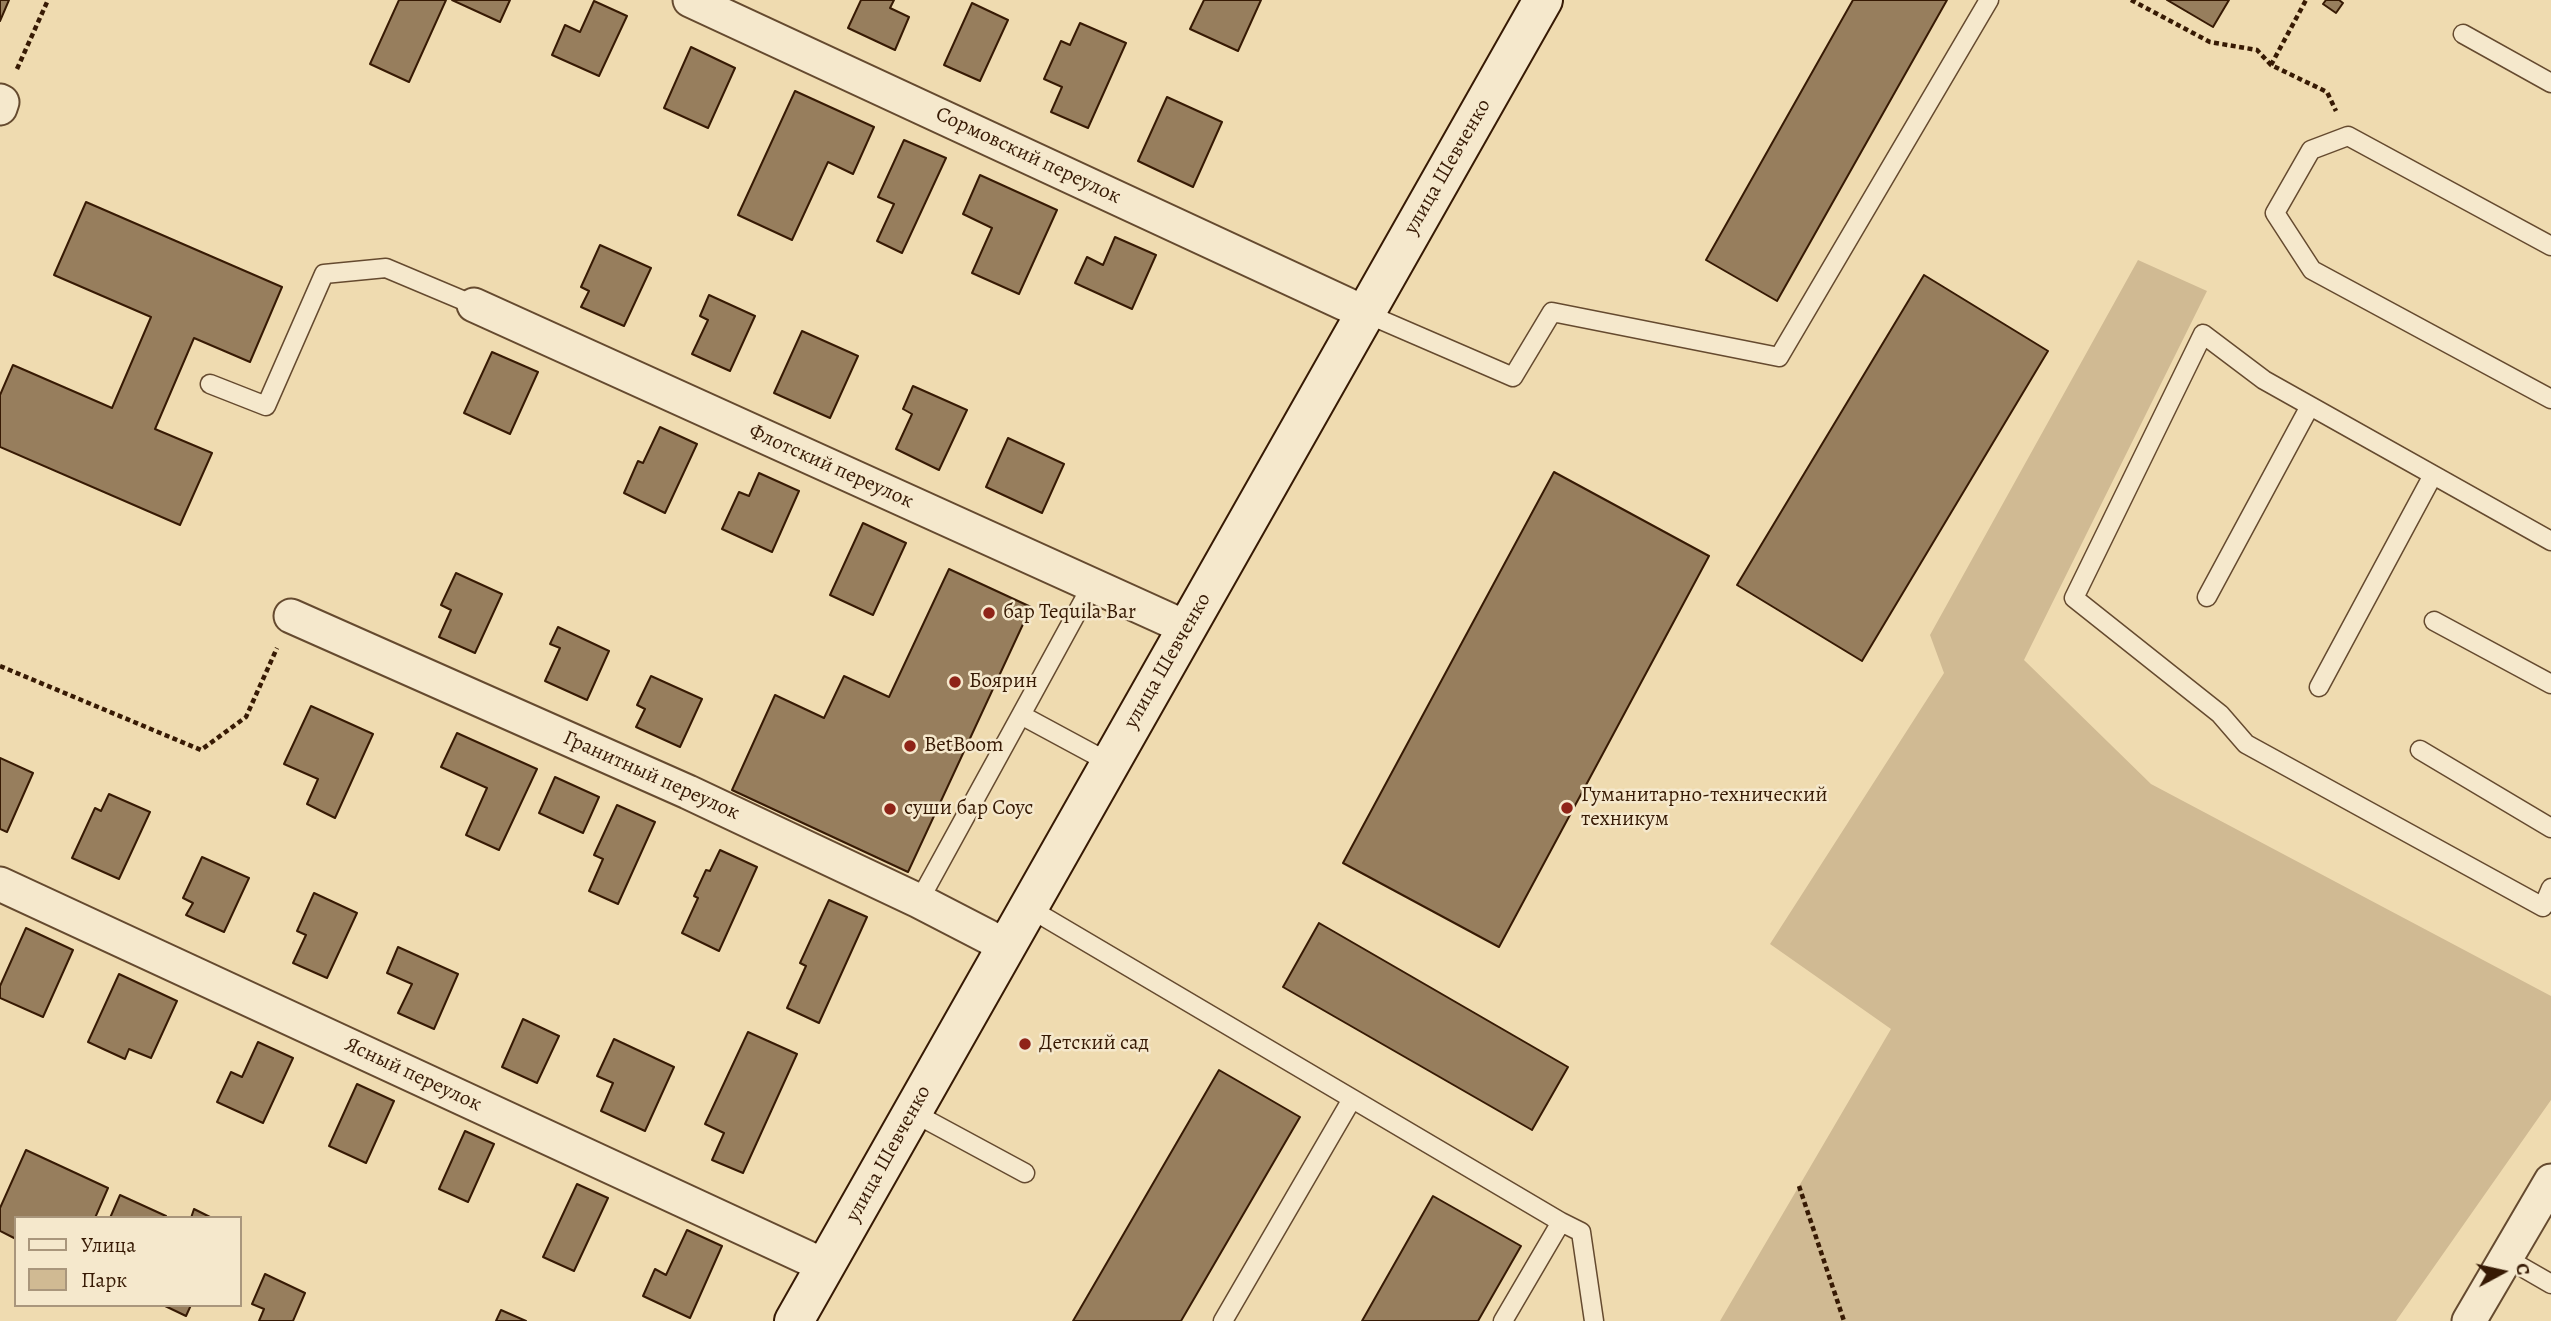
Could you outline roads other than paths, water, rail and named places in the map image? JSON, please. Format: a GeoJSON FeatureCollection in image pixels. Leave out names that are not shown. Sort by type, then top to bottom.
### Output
{"type":"FeatureCollection","features":[{"type":"Feature","properties":{"kind":"main road","name":"улица Шевченко"},"geometry":{"type":"LineString","coordinates":[[794,1321],[1365,313],[1533,4]]}},
{"type":"Feature","properties":{"kind":"street","name":"Сормовский переулок"},"geometry":{"type":"LineString","coordinates":[[690,0],[1365,313]]}},
{"type":"Feature","properties":{"kind":"street","name":"Флотский переулок"},"geometry":{"type":"LineString","coordinates":[[474,305],[1187,628]]}},
{"type":"Feature","properties":{"kind":"street","name":"Гранитный переулок"},"geometry":{"type":"LineString","coordinates":[[291,616],[688,792],[919,901],[1006,946]]}},
{"type":"Feature","properties":{"kind":"street","name":"Ясный переулок"},"geometry":{"type":"LineString","coordinates":[[0,884],[825,1266]]}},
{"type":"Feature","properties":{"kind":"street"},"geometry":{"type":"LineString","coordinates":[[2469,1321],[2551,1181]]}},
{"type":"Feature","properties":{"kind":"lane"},"geometry":{"type":"LineString","coordinates":[[1365,313],[1513,377],[1552,312],[1779,357],[1989,0]]}},
{"type":"Feature","properties":{"kind":"lane"},"geometry":{"type":"LineString","coordinates":[[2463,34],[2551,83]]}},
{"type":"Feature","properties":{"kind":"lane"},"geometry":{"type":"LineString","coordinates":[[2551,246],[2348,136],[2311,150],[2275,213],[2312,270],[2551,399]]}},
{"type":"Feature","properties":{"kind":"lane"},"geometry":{"type":"LineString","coordinates":[[210,384],[266,406],[324,274],[386,268],[474,305]]}},
{"type":"Feature","properties":{"kind":"lane"},"geometry":{"type":"LineString","coordinates":[[2551,541],[2264,380],[2203,334],[2074,598],[2220,714],[2246,744],[2543,907],[2551,888]]}},
{"type":"Feature","properties":{"kind":"lane"},"geometry":{"type":"LineString","coordinates":[[2207,597],[2310,406]]}},
{"type":"Feature","properties":{"kind":"lane"},"geometry":{"type":"LineString","coordinates":[[2319,687],[2433,475]]}},
{"type":"Feature","properties":{"kind":"lane"},"geometry":{"type":"LineString","coordinates":[[919,901],[1092,585]]}},
{"type":"Feature","properties":{"kind":"lane"},"geometry":{"type":"LineString","coordinates":[[2434,621],[2551,684]]}},
{"type":"Feature","properties":{"kind":"lane"},"geometry":{"type":"LineString","coordinates":[[1021,715],[1110,763]]}},
{"type":"Feature","properties":{"kind":"lane"},"geometry":{"type":"LineString","coordinates":[[2420,750],[2551,828]]}},
{"type":"Feature","properties":{"kind":"lane"},"geometry":{"type":"LineString","coordinates":[[1029,908],[1581,1232],[1594,1321]]}},
{"type":"Feature","properties":{"kind":"lane"},"geometry":{"type":"LineString","coordinates":[[1223,1321],[1352,1100]]}},
{"type":"Feature","properties":{"kind":"lane"},"geometry":{"type":"LineString","coordinates":[[912,1112],[1025,1173]]}},
{"type":"Feature","properties":{"kind":"lane"},"geometry":{"type":"LineString","coordinates":[[1503,1321],[1561,1222]]}},
{"type":"Feature","properties":{"kind":"lane"},"geometry":{"type":"LineString","coordinates":[[2506,1258],[2551,1284]]}},
{"type":"Feature","properties":{"kind":"place","name":"бар Tequila Bar"},"geometry":{"type":"Point","coordinates":[989,613]}},
{"type":"Feature","properties":{"kind":"place","name":"Боярин"},"geometry":{"type":"Point","coordinates":[955,682]}},
{"type":"Feature","properties":{"kind":"place","name":"BetBoom"},"geometry":{"type":"Point","coordinates":[910,746]}},
{"type":"Feature","properties":{"kind":"place","name":"Гуманитарно-технический техникум"},"geometry":{"type":"Point","coordinates":[1567,808]}},
{"type":"Feature","properties":{"kind":"place","name":"суши бар Соус"},"geometry":{"type":"Point","coordinates":[890,809]}},
{"type":"Feature","properties":{"kind":"place","name":"Детский сад"},"geometry":{"type":"Point","coordinates":[1025,1044]}}]}
